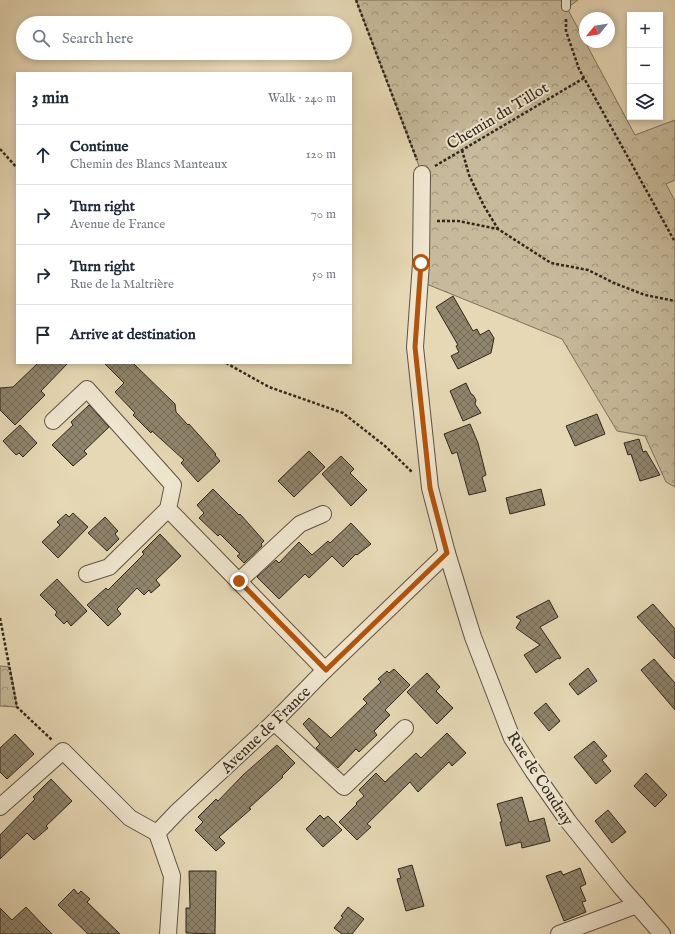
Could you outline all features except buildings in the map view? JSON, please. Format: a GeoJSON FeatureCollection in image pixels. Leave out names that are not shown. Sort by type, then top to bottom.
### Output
{"type":"FeatureCollection","features":[{"type":"Feature","properties":{"kind":"street","name":"Rue de Coudray"},"geometry":{"type":"LineString","coordinates":[[422,174],[421,263],[415,347],[430,488],[447,553],[473,637],[512,738],[568,821],[620,886],[662,934]]}},
{"type":"Feature","properties":{"kind":"street"},"geometry":{"type":"LineString","coordinates":[[53,421],[87,389],[173,485],[168,509],[109,567],[87,574]]}},
{"type":"Feature","properties":{"kind":"street"},"geometry":{"type":"LineString","coordinates":[[168,509],[326,670]]}},
{"type":"Feature","properties":{"kind":"street"},"geometry":{"type":"LineString","coordinates":[[239,581],[300,524],[323,514]]}},
{"type":"Feature","properties":{"kind":"street","name":"Avenue de France"},"geometry":{"type":"LineString","coordinates":[[157,833],[178,811],[274,722],[447,553]]}},
{"type":"Feature","properties":{"kind":"street"},"geometry":{"type":"LineString","coordinates":[[274,722],[344,787],[405,728]]}},
{"type":"Feature","properties":{"kind":"street"},"geometry":{"type":"LineString","coordinates":[[0,807],[63,751],[130,818],[157,833],[172,876],[168,934]]}},
{"type":"Feature","properties":{"kind":"street"},"geometry":{"type":"LineString","coordinates":[[559,934],[637,904]]}},
{"type":"Feature","properties":{"kind":"path"},"geometry":{"type":"LineString","coordinates":[[356,0],[422,174]]}},
{"type":"Feature","properties":{"kind":"path"},"geometry":{"type":"LineString","coordinates":[[566,4],[566,31],[579,69],[675,242]]}},
{"type":"Feature","properties":{"kind":"path","name":"Chemin du Tillot"},"geometry":{"type":"LineString","coordinates":[[422,174],[584,78]]}},
{"type":"Feature","properties":{"kind":"path"},"geometry":{"type":"LineString","coordinates":[[0,149],[16,167]]}},
{"type":"Feature","properties":{"kind":"path"},"geometry":{"type":"LineString","coordinates":[[462,150],[468,175],[498,229]]}},
{"type":"Feature","properties":{"kind":"path"},"geometry":{"type":"LineString","coordinates":[[421,219],[433,221],[458,221],[498,229],[551,263],[588,270],[614,283],[645,295],[675,302]]}},
{"type":"Feature","properties":{"kind":"path"},"geometry":{"type":"LineString","coordinates":[[228,364],[269,387],[343,413],[385,446],[430,488]]}},
{"type":"Feature","properties":{"kind":"path"},"geometry":{"type":"LineString","coordinates":[[0,618],[17,707],[63,751]]}},
{"type":"Feature","properties":{"kind":"green space"},"geometry":{"type":"Polygon","coordinates":[[[356,0],[578,0],[567,8],[579,30],[579,48],[588,48],[635,135],[675,120],[675,180],[666,184],[675,201],[675,487],[666,482],[645,436],[617,431],[562,339],[419,281],[422,174],[356,0]]]}},
{"type":"Feature","properties":{"kind":"green space"},"geometry":{"type":"Polygon","coordinates":[[[0,666],[10,667],[17,707],[0,706],[0,666]]]}},
{"type":"Feature","properties":{"kind":"route"},"geometry":{"type":"LineString","coordinates":[[239,581],[326,670],[447,553],[430,488],[415,347],[421,263]]}}]}
